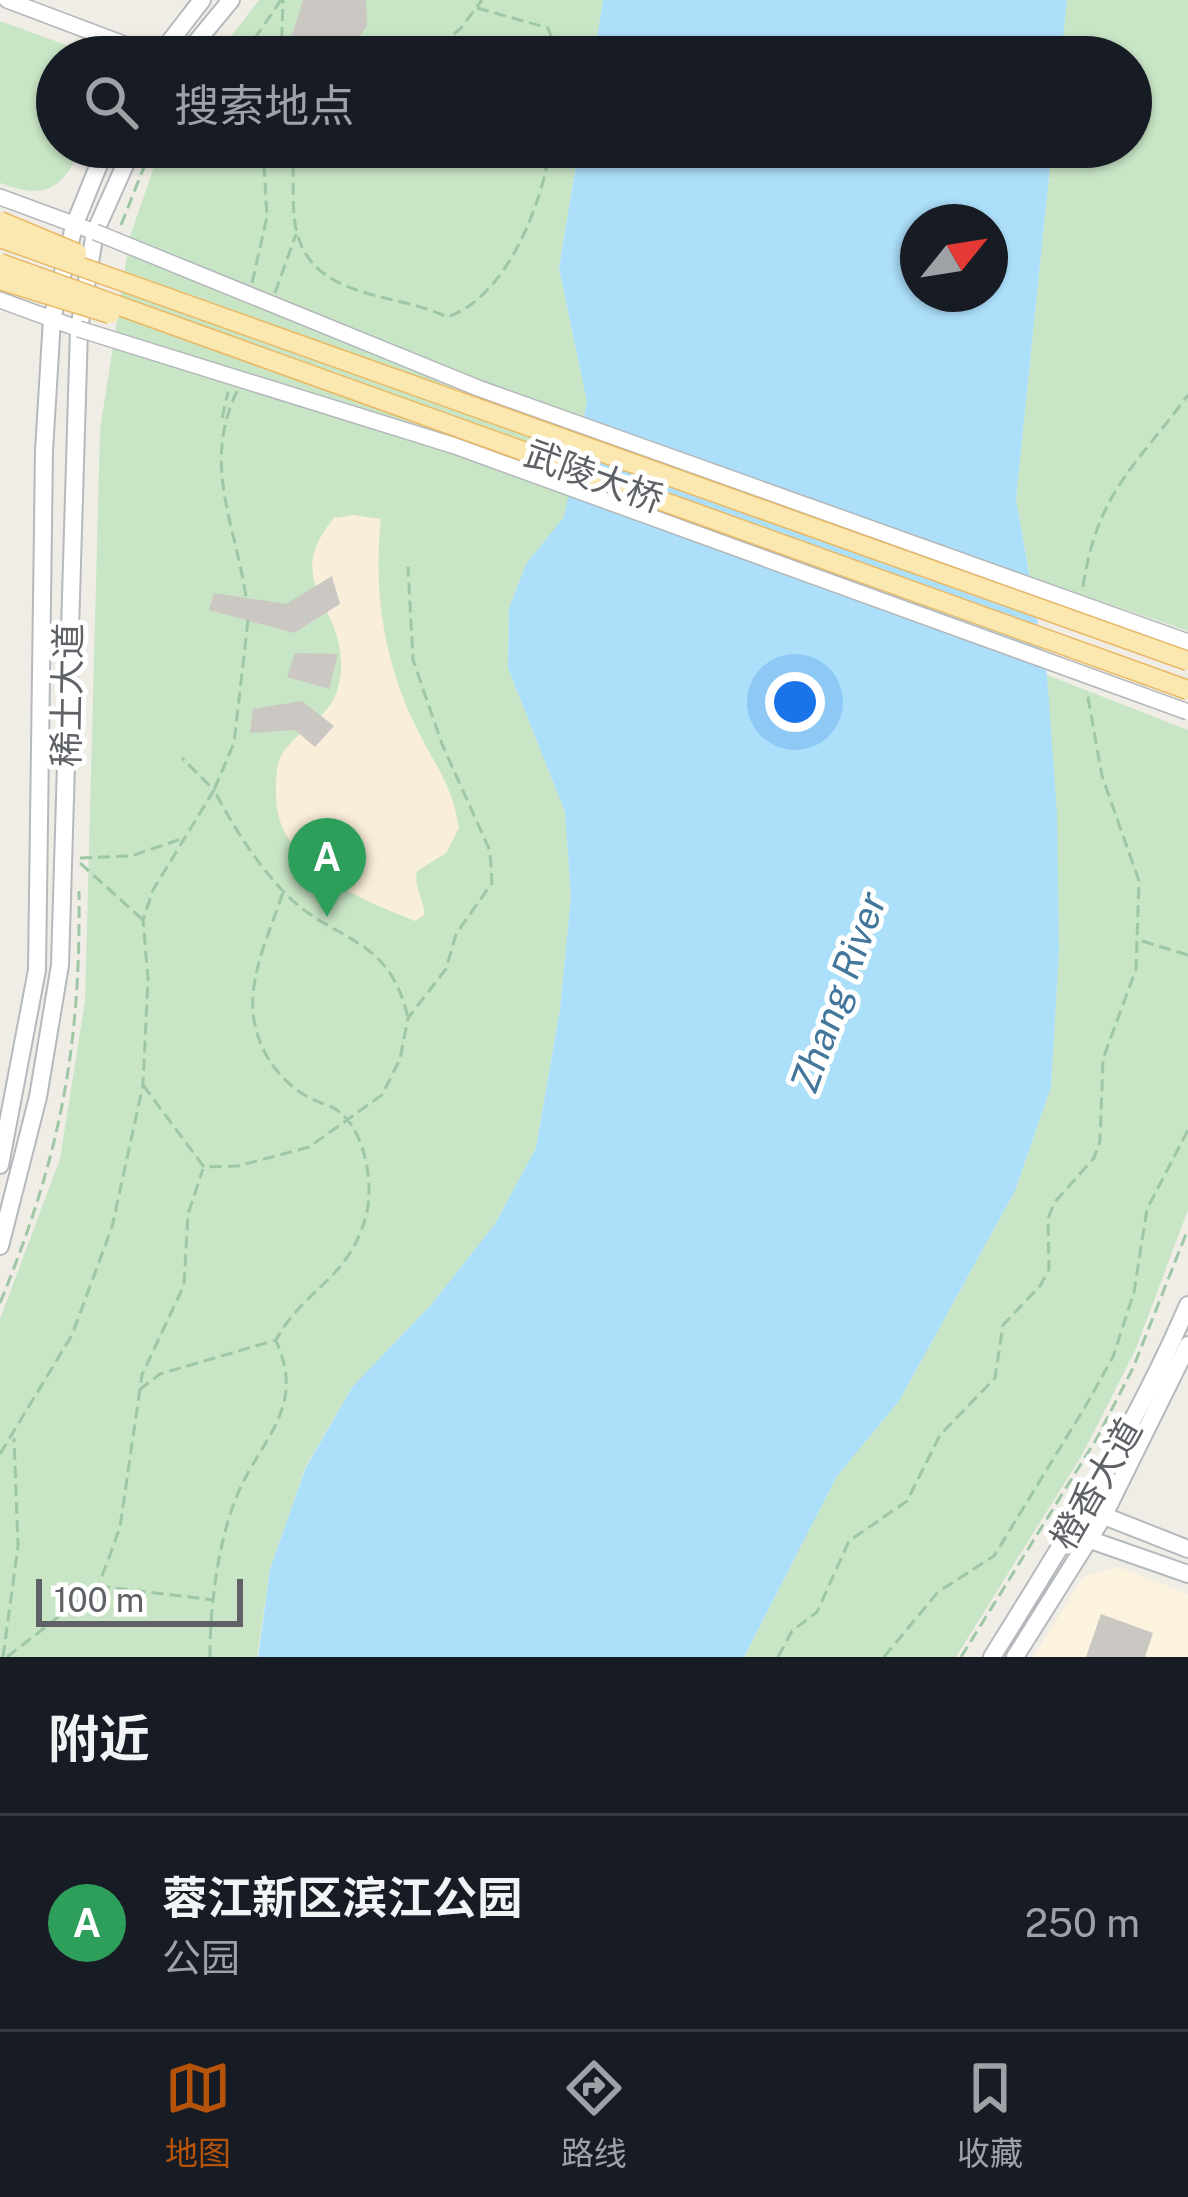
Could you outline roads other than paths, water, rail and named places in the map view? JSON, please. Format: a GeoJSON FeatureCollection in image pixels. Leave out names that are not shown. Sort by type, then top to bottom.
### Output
{"type":"FeatureCollection","features":[{"type":"Feature","properties":{"kind":"main road"},"geometry":{"type":"LineString","coordinates":[[174,36],[202,0]]}},
{"type":"Feature","properties":{"kind":"main road"},"geometry":{"type":"LineString","coordinates":[[201,36],[230,0]]}},
{"type":"Feature","properties":{"kind":"main road","name":"稀土大道"},"geometry":{"type":"LineString","coordinates":[[2,1149],[37,970],[44,452],[52,319],[74,226],[97,168]]}},
{"type":"Feature","properties":{"kind":"main road","name":"稀土大道"},"geometry":{"type":"LineString","coordinates":[[0,1246],[28,1142],[60,964],[79,329],[94,232],[123,168]]}},
{"type":"Feature","properties":{"kind":"main road"},"geometry":{"type":"LineString","coordinates":[[0,221],[253,328]]}},
{"type":"Feature","properties":{"kind":"main road","name":"武陵大桥"},"geometry":{"type":"LineString","coordinates":[[0,238],[1188,662]]}},
{"type":"Feature","properties":{"kind":"main road","name":"武陵大桥"},"geometry":{"type":"LineString","coordinates":[[0,263],[1188,690]]}},
{"type":"Feature","properties":{"kind":"main road"},"geometry":{"type":"LineString","coordinates":[[0,280],[244,350]]}},
{"type":"Feature","properties":{"kind":"main road"},"geometry":{"type":"LineString","coordinates":[[2,1149],[28,1142]]}},
{"type":"Feature","properties":{"kind":"main road"},"geometry":{"type":"LineString","coordinates":[[2,1149],[23,1162]]}},
{"type":"Feature","properties":{"kind":"main road","name":"橙香大道"},"geometry":{"type":"LineString","coordinates":[[1095,1513],[1188,1305]]}},
{"type":"Feature","properties":{"kind":"main road","name":"橙香大道"},"geometry":{"type":"LineString","coordinates":[[992,1657],[1095,1513],[1188,1345]]}},
{"type":"Feature","properties":{"kind":"main road"},"geometry":{"type":"LineString","coordinates":[[1095,1513],[1188,1549]]}},
{"type":"Feature","properties":{"kind":"main road"},"geometry":{"type":"LineString","coordinates":[[1079,1536],[1188,1574]]}},
{"type":"Feature","properties":{"kind":"main road","name":"橙香大道"},"geometry":{"type":"LineString","coordinates":[[1015,1657],[1079,1536]]}},
{"type":"Feature","properties":{"kind":"street"},"geometry":{"type":"LineString","coordinates":[[8,0],[103,36]]}},
{"type":"Feature","properties":{"kind":"street"},"geometry":{"type":"LineString","coordinates":[[0,196],[478,388],[1188,642]]}},
{"type":"Feature","properties":{"kind":"street"},"geometry":{"type":"LineString","coordinates":[[0,300],[454,446],[1188,712]]}},
{"type":"Feature","properties":{"kind":"water"},"geometry":{"type":"Polygon","coordinates":[[[603,0],[1067,0],[1063,36],[597,36],[603,0]]]}},
{"type":"Feature","properties":{"kind":"water","name":"Zhang River"},"geometry":{"type":"Polygon","coordinates":[[[576,168],[1050,168],[1016,499],[1047,675],[1057,814],[1059,950],[1051,1087],[1015,1191],[899,1401],[837,1476],[744,1657],[258,1657],[270,1569],[306,1467],[353,1386],[430,1306],[495,1224],[536,1148],[560,1009],[571,896],[565,812],[508,668],[509,608],[526,564],[564,517],[587,402],[559,268],[576,168]]]}},
{"type":"Feature","properties":{"kind":"place","name":"蓉江新区滨江公园"},"geometry":{"type":"Point","coordinates":[327,917]}}]}
